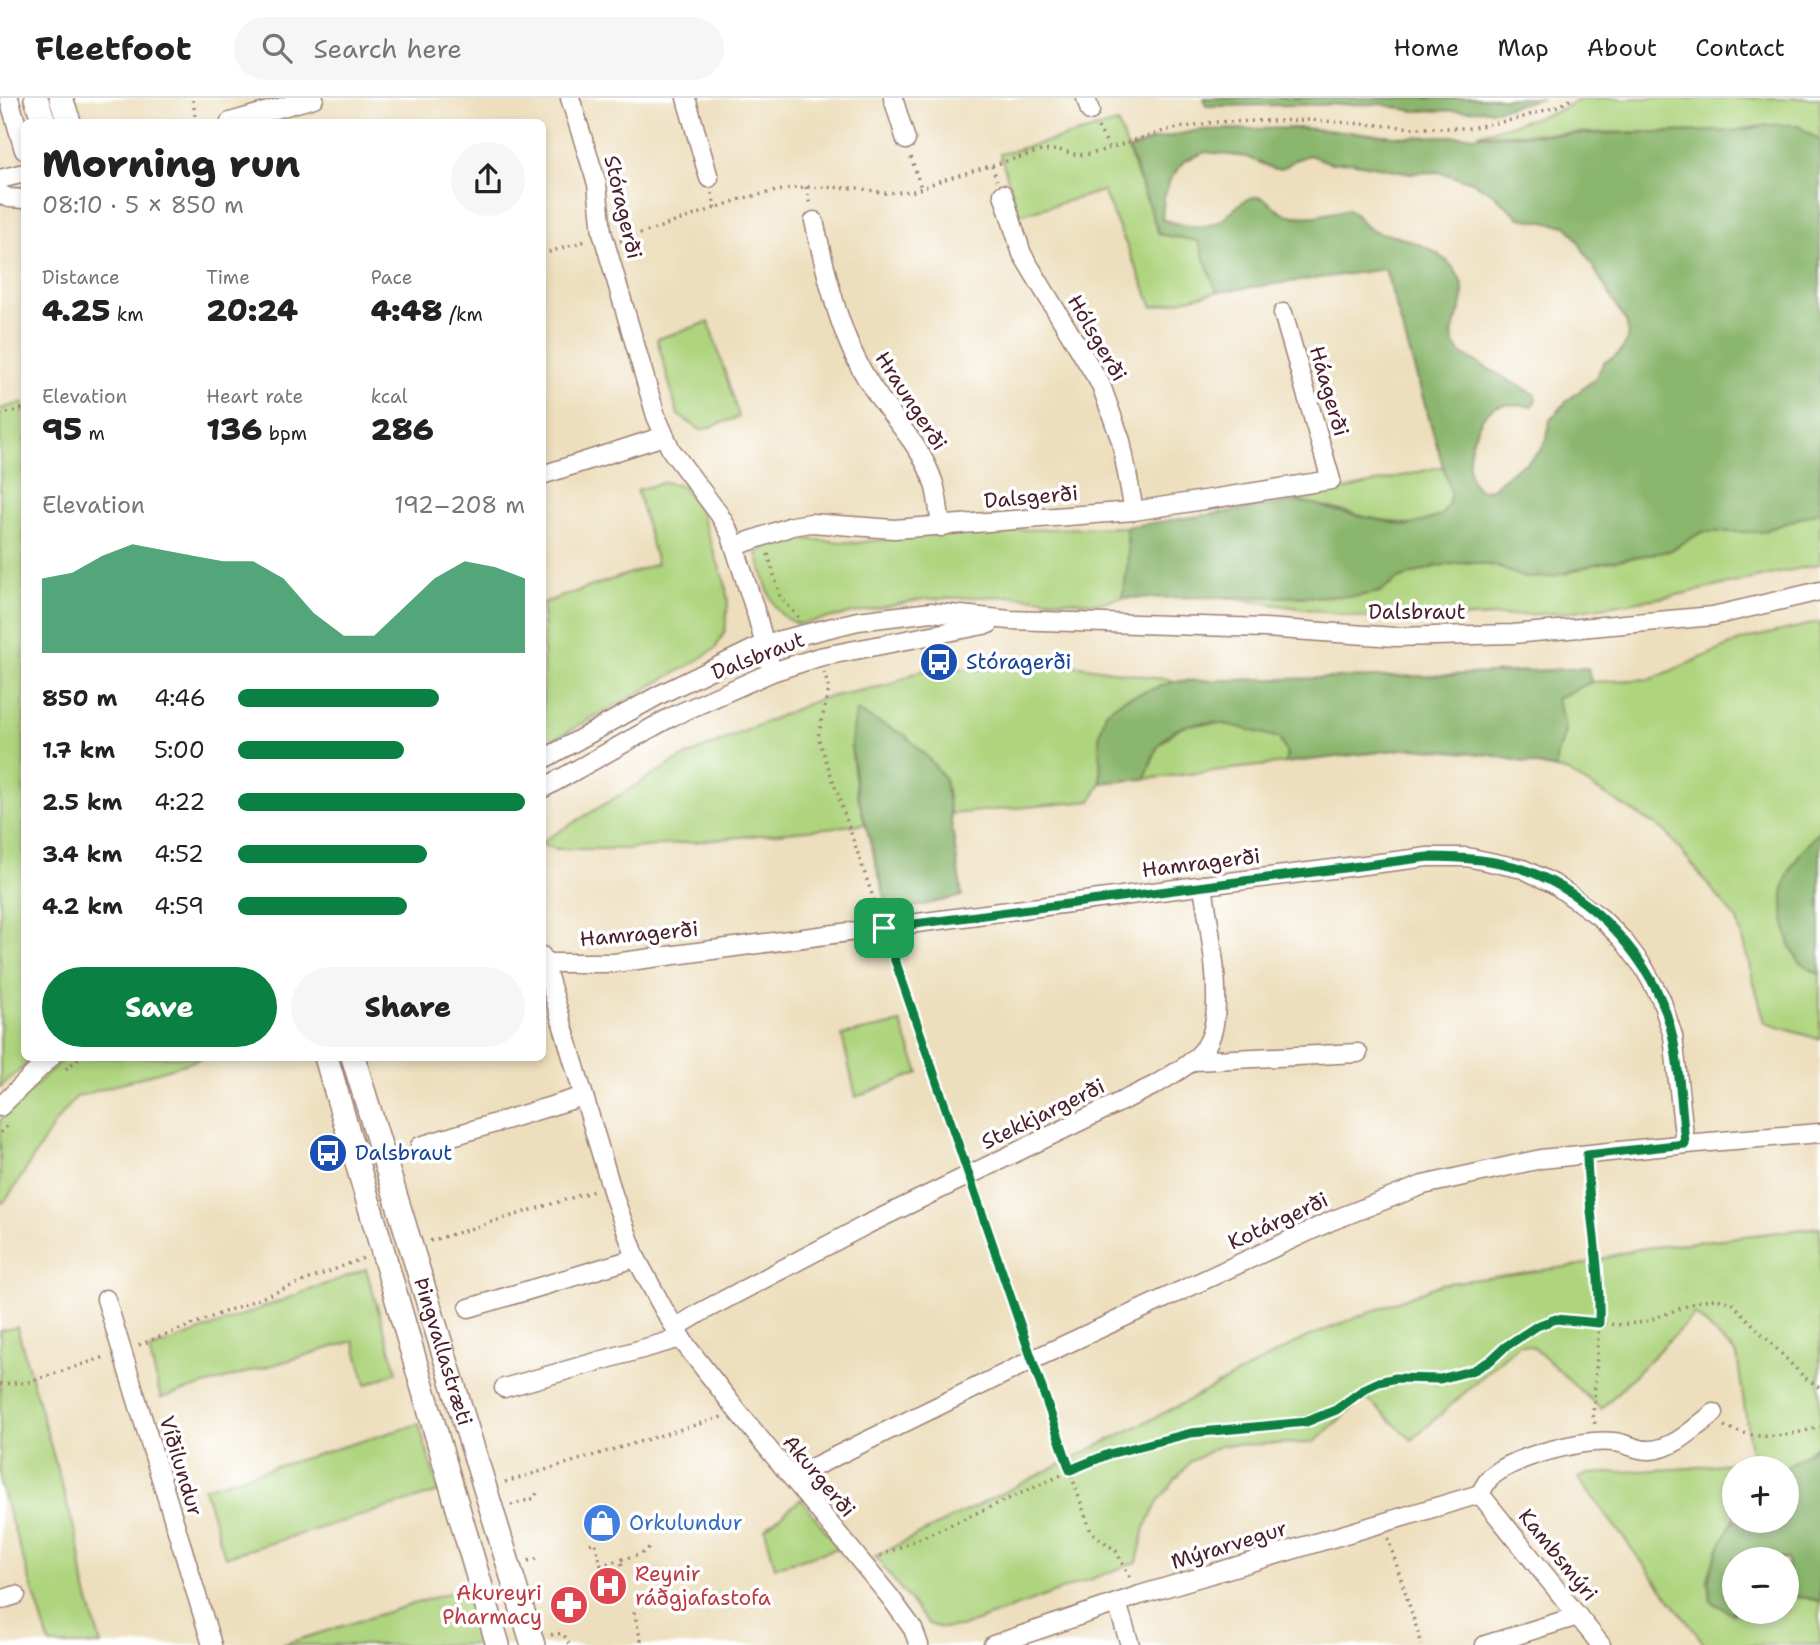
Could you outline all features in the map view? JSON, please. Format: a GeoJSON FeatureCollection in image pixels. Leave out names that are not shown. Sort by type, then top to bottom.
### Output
{"type":"FeatureCollection","features":[{"type":"Feature","properties":{"kind":"main road"},"geometry":{"type":"LineString","coordinates":[[36,98],[43,119]]}},
{"type":"Feature","properties":{"kind":"main road"},"geometry":{"type":"LineString","coordinates":[[61,98],[68,119]]}},
{"type":"Feature","properties":{"kind":"main road","name":"Þingvallastræti"},"geometry":{"type":"LineString","coordinates":[[327,1061],[498,1645]]}},
{"type":"Feature","properties":{"kind":"main road","name":"Þingvallastræti"},"geometry":{"type":"LineString","coordinates":[[354,1061],[539,1641]]}},
{"type":"Feature","properties":{"kind":"street"},"geometry":{"type":"LineString","coordinates":[[9,98],[21,140]]}},
{"type":"Feature","properties":{"kind":"street"},"geometry":{"type":"LineString","coordinates":[[240,119],[314,98]]}},
{"type":"Feature","properties":{"kind":"street","name":"Stóragerði"},"geometry":{"type":"LineString","coordinates":[[570,98],[597,184],[601,232],[656,416],[664,436],[681,464],[719,514],[736,546],[772,672]]}},
{"type":"Feature","properties":{"kind":"street"},"geometry":{"type":"LineString","coordinates":[[686,98],[709,178]]}},
{"type":"Feature","properties":{"kind":"street"},"geometry":{"type":"LineString","coordinates":[[894,98],[906,140]]}},
{"type":"Feature","properties":{"kind":"street"},"geometry":{"type":"LineString","coordinates":[[1,192],[21,175]]}},
{"type":"Feature","properties":{"kind":"street"},"geometry":{"type":"LineString","coordinates":[[1,192],[21,198]]}},
{"type":"Feature","properties":{"kind":"street","name":"Hólsgerði"},"geometry":{"type":"LineString","coordinates":[[1003,194],[1022,254],[1101,385],[1121,441],[1135,511]]}},
{"type":"Feature","properties":{"kind":"street","name":"Hraungerði"},"geometry":{"type":"LineString","coordinates":[[814,221],[830,288],[849,343],[869,384],[925,461],[934,485],[941,527]]}},
{"type":"Feature","properties":{"kind":"street","name":"Háagerði"},"geometry":{"type":"LineString","coordinates":[[1283,313],[1331,480]]}},
{"type":"Feature","properties":{"kind":"street"},"geometry":{"type":"LineString","coordinates":[[546,474],[664,436]]}},
{"type":"Feature","properties":{"kind":"street","name":"Dalsgerði"},"geometry":{"type":"LineString","coordinates":[[736,546],[792,526],[811,523],[894,529],[1135,511],[1331,480]]}},
{"type":"Feature","properties":{"kind":"street","name":"Dalsbraut"},"geometry":{"type":"LineString","coordinates":[[546,758],[659,695],[764,644],[858,621],[931,612],[1010,620],[1265,628],[1395,637],[1513,634],[1713,616],[1820,591]]}},
{"type":"Feature","properties":{"kind":"street","name":"Dalsbraut"},"geometry":{"type":"LineString","coordinates":[[546,787],[671,718],[772,672],[819,657],[1010,620]]}},
{"type":"Feature","properties":{"kind":"street","name":"Hamragerði"},"geometry":{"type":"LineString","coordinates":[[546,967],[614,963],[1428,857],[1467,858],[1523,869],[1554,884],[1601,918],[1623,940],[1644,968],[1661,999],[1673,1036],[1685,1144]]}},
{"type":"Feature","properties":{"kind":"street","name":"Stekkjargerði"},"geometry":{"type":"LineString","coordinates":[[678,1333],[702,1311],[969,1174],[1155,1085],[1193,1061],[1208,1045],[1215,1019],[1217,993],[1203,885]]}},
{"type":"Feature","properties":{"kind":"street","name":"Akurgerði"},"geometry":{"type":"LineString","coordinates":[[546,973],[611,1186],[636,1258],[678,1333],[738,1412],[890,1597],[913,1629],[919,1645]]}},
{"type":"Feature","properties":{"kind":"street"},"geometry":{"type":"LineString","coordinates":[[1193,1061],[1358,1053]]}},
{"type":"Feature","properties":{"kind":"street"},"geometry":{"type":"LineString","coordinates":[[0,1107],[47,1061]]}},
{"type":"Feature","properties":{"kind":"street"},"geometry":{"type":"LineString","coordinates":[[420,1146],[584,1096]]}},
{"type":"Feature","properties":{"kind":"street","name":"Kotárgerði"},"geometry":{"type":"LineString","coordinates":[[793,1478],[1032,1360],[1331,1221],[1423,1185],[1541,1159],[1820,1133]]}},
{"type":"Feature","properties":{"kind":"street"},"geometry":{"type":"LineString","coordinates":[[469,1308],[636,1258]]}},
{"type":"Feature","properties":{"kind":"street","name":"Víðilundur"},"geometry":{"type":"LineString","coordinates":[[106,1300],[212,1645]]}},
{"type":"Feature","properties":{"kind":"street"},"geometry":{"type":"LineString","coordinates":[[504,1388],[678,1333]]}},
{"type":"Feature","properties":{"kind":"street"},"geometry":{"type":"LineString","coordinates":[[1480,1494],[1491,1477],[1516,1462],[1569,1445],[1598,1441],[1618,1442],[1651,1451],[1676,1442],[1714,1413]]}},
{"type":"Feature","properties":{"kind":"street","name":"Mýrarvegur"},"geometry":{"type":"LineString","coordinates":[[993,1645],[1140,1595],[1480,1494]]}},
{"type":"Feature","properties":{"kind":"street","name":"Kambsmýri"},"geometry":{"type":"LineString","coordinates":[[1480,1494],[1601,1645]]}},
{"type":"Feature","properties":{"kind":"street"},"geometry":{"type":"LineString","coordinates":[[1116,1603],[1130,1645]]}},
{"type":"Feature","properties":{"kind":"street"},"geometry":{"type":"LineString","coordinates":[[1485,1645],[1578,1616]]}},
{"type":"Feature","properties":{"kind":"path"},"geometry":{"type":"LineString","coordinates":[[546,253],[589,241],[605,245],[744,198],[787,189],[858,188],[887,193],[921,188],[1041,151],[1091,154],[1167,130],[1215,122],[1311,120],[1415,128],[1469,128],[1517,118],[1561,105],[1573,98]]}},
{"type":"Feature","properties":{"kind":"path"},"geometry":{"type":"LineString","coordinates":[[193,100],[196,119]]}},
{"type":"Feature","properties":{"kind":"path"},"geometry":{"type":"LineString","coordinates":[[1088,104],[1109,147]]}},
{"type":"Feature","properties":{"kind":"path"},"geometry":{"type":"LineString","coordinates":[[906,140],[921,188]]}},
{"type":"Feature","properties":{"kind":"path"},"geometry":{"type":"LineString","coordinates":[[0,415],[21,409]]}},
{"type":"Feature","properties":{"kind":"path"},"geometry":{"type":"LineString","coordinates":[[764,537],[780,596],[811,632]]}},
{"type":"Feature","properties":{"kind":"path"},"geometry":{"type":"LineString","coordinates":[[819,657],[828,689],[818,737],[1091,1532],[1115,1550],[1140,1595]]}},
{"type":"Feature","properties":{"kind":"path"},"geometry":{"type":"LineString","coordinates":[[1587,1155],[1589,1204],[1597,1269],[1599,1323],[1593,1415],[1598,1441]]}},
{"type":"Feature","properties":{"kind":"path"},"geometry":{"type":"LineString","coordinates":[[425,1243],[611,1186]]}},
{"type":"Feature","properties":{"kind":"path"},"geometry":{"type":"LineString","coordinates":[[0,1384],[29,1382],[122,1351],[382,1251]]}},
{"type":"Feature","properties":{"kind":"path"},"geometry":{"type":"LineString","coordinates":[[862,1563],[1109,1454],[1191,1433],[1306,1422],[1336,1410],[1379,1382],[1396,1378],[1440,1379],[1474,1370],[1537,1326],[1556,1319],[1599,1323],[1645,1322],[1702,1300],[1717,1299],[1732,1303],[1804,1377],[1820,1388]]}},
{"type":"Feature","properties":{"kind":"path"},"geometry":{"type":"LineString","coordinates":[[499,1484],[738,1412]]}},
{"type":"Feature","properties":{"kind":"path"},"geometry":{"type":"LineString","coordinates":[[1714,1413],[1724,1427],[1773,1438],[1820,1427]]}},
{"type":"Feature","properties":{"kind":"path"},"geometry":{"type":"LineString","coordinates":[[506,1507],[535,1498],[537,1492]]}},
{"type":"Feature","properties":{"kind":"path"},"geometry":{"type":"LineString","coordinates":[[1383,1523],[1422,1645]]}},
{"type":"Feature","properties":{"kind":"path"},"geometry":{"type":"LineString","coordinates":[[590,1544],[595,1542],[601,1565],[621,1562],[652,1546]]}},
{"type":"Feature","properties":{"kind":"path"},"geometry":{"type":"LineString","coordinates":[[523,1562],[539,1558]]}},
{"type":"Feature","properties":{"kind":"path"},"geometry":{"type":"LineString","coordinates":[[634,1612],[642,1645]]}},
{"type":"Feature","properties":{"kind":"path"},"geometry":{"type":"LineString","coordinates":[[539,1641],[561,1632],[569,1644]]}},
{"type":"Feature","properties":{"kind":"green space"},"geometry":{"type":"Polygon","coordinates":[[[1204,98],[1543,98],[1496,110],[1413,111],[1380,104],[1206,106],[1204,98]]]}},
{"type":"Feature","properties":{"kind":"green space"},"geometry":{"type":"Polygon","coordinates":[[[1582,98],[1820,98],[1820,141],[1797,125],[1770,125],[1732,131],[1478,134],[1558,111],[1582,98]]]}},
{"type":"Feature","properties":{"kind":"green space"},"geometry":{"type":"Polygon","coordinates":[[[1118,123],[1159,234],[1198,241],[1217,292],[1153,307],[1103,191],[1019,215],[1000,154],[1118,123]]]}},
{"type":"Feature","properties":{"kind":"green space"},"geometry":{"type":"Polygon","coordinates":[[[1770,125],[1797,125],[1820,141],[1820,511],[1761,532],[1702,532],[1669,551],[1595,564],[1551,577],[1525,578],[1495,566],[1469,562],[1437,566],[1398,579],[1380,592],[1358,596],[1122,598],[1128,554],[1125,527],[1294,502],[1315,504],[1408,526],[1441,516],[1451,493],[1385,269],[1217,292],[1198,241],[1159,234],[1129,150],[1153,140],[1199,130],[1302,128],[1406,137],[1732,131],[1770,125]],[[1206,152],[1184,161],[1170,180],[1164,197],[1162,219],[1177,224],[1210,225],[1225,218],[1242,202],[1256,197],[1291,215],[1316,216],[1348,209],[1371,230],[1423,246],[1441,256],[1456,272],[1463,293],[1453,330],[1455,346],[1463,355],[1534,394],[1536,400],[1532,406],[1510,404],[1493,408],[1483,418],[1473,439],[1469,463],[1473,483],[1480,490],[1491,489],[1540,451],[1547,439],[1550,420],[1567,401],[1596,378],[1604,362],[1624,347],[1628,332],[1624,317],[1573,233],[1566,226],[1520,218],[1492,193],[1472,182],[1439,172],[1411,173],[1350,162],[1331,163],[1309,155],[1282,169],[1274,169],[1247,157],[1206,152]]]}},
{"type":"Feature","properties":{"kind":"green space"},"geometry":{"type":"Polygon","coordinates":[[[709,322],[739,417],[701,430],[678,415],[657,339],[709,322]]]}},
{"type":"Feature","properties":{"kind":"green space"},"geometry":{"type":"Polygon","coordinates":[[[21,403],[21,1061],[30,1061],[0,1087],[0,409],[21,403]]]}},
{"type":"Feature","properties":{"kind":"green space"},"geometry":{"type":"Polygon","coordinates":[[[1444,466],[1451,493],[1448,505],[1441,516],[1413,525],[1294,502],[1444,466]]]}},
{"type":"Feature","properties":{"kind":"green space"},"geometry":{"type":"Polygon","coordinates":[[[665,482],[682,486],[699,509],[725,583],[728,602],[725,631],[715,649],[690,665],[546,743],[546,602],[657,564],[637,490],[665,482]]]}},
{"type":"Feature","properties":{"kind":"green space"},"geometry":{"type":"Polygon","coordinates":[[[1820,511],[1820,564],[1673,596],[1561,613],[1388,621],[1223,597],[1358,596],[1380,592],[1398,579],[1437,566],[1469,562],[1495,566],[1525,578],[1567,573],[1595,564],[1669,551],[1702,532],[1761,532],[1820,511]]]}},
{"type":"Feature","properties":{"kind":"green space"},"geometry":{"type":"Polygon","coordinates":[[[1125,527],[1128,554],[1122,598],[1098,603],[1008,596],[924,599],[799,624],[781,614],[775,606],[757,554],[777,541],[789,538],[856,543],[944,532],[1125,527]]]}},
{"type":"Feature","properties":{"kind":"green space"},"geometry":{"type":"Polygon","coordinates":[[[1820,622],[1820,831],[1798,856],[1799,962],[1820,975],[1818,1039],[1765,1023],[1737,920],[1665,831],[1566,771],[1556,769],[1557,754],[1565,727],[1556,699],[1591,682],[1652,679],[1742,640],[1820,622]]]}},
{"type":"Feature","properties":{"kind":"green space"},"geometry":{"type":"Polygon","coordinates":[[[1067,664],[1176,681],[1124,699],[1100,760],[1101,783],[1091,801],[950,814],[945,780],[851,745],[857,792],[865,824],[626,849],[556,849],[546,846],[546,839],[680,759],[819,699],[888,685],[920,671],[1067,664]]]}},
{"type":"Feature","properties":{"kind":"green space"},"geometry":{"type":"Polygon","coordinates":[[[1588,668],[1591,682],[1556,699],[1564,730],[1556,769],[1491,755],[1413,748],[1285,763],[1287,754],[1279,738],[1231,725],[1197,723],[1168,735],[1157,748],[1145,779],[1101,783],[1099,737],[1106,712],[1124,699],[1176,681],[1428,676],[1588,668]]]}},
{"type":"Feature","properties":{"kind":"green space"},"geometry":{"type":"Polygon","coordinates":[[[856,711],[905,735],[945,779],[962,896],[889,913],[857,792],[851,745],[856,711]]]}},
{"type":"Feature","properties":{"kind":"green space"},"geometry":{"type":"Polygon","coordinates":[[[1224,723],[1279,738],[1287,754],[1285,763],[1145,779],[1158,746],[1182,725],[1224,723]]]}},
{"type":"Feature","properties":{"kind":"green space"},"geometry":{"type":"Polygon","coordinates":[[[1820,831],[1820,975],[1803,964],[1793,952],[1787,932],[1783,898],[1792,866],[1820,831]]]}},
{"type":"Feature","properties":{"kind":"green space"},"geometry":{"type":"Polygon","coordinates":[[[901,1023],[919,1073],[856,1097],[842,1035],[901,1023]]]}},
{"type":"Feature","properties":{"kind":"green space"},"geometry":{"type":"Polygon","coordinates":[[[61,1061],[194,1061],[76,1097],[55,1123],[4,1202],[0,1204],[0,1120],[61,1061]]]}},
{"type":"Feature","properties":{"kind":"green space"},"geometry":{"type":"Polygon","coordinates":[[[1820,1227],[1820,1444],[1799,1458],[1799,1456],[1751,1456],[1737,1355],[1695,1314],[1601,1409],[1533,1347],[1519,1344],[1412,1440],[1365,1397],[1313,1443],[1221,1445],[1190,1462],[1159,1500],[1145,1528],[1137,1562],[961,1627],[942,1628],[928,1624],[875,1556],[1180,1405],[1305,1338],[1441,1284],[1580,1265],[1637,1249],[1820,1227]]]}},
{"type":"Feature","properties":{"kind":"green space"},"geometry":{"type":"Polygon","coordinates":[[[366,1269],[397,1372],[366,1385],[354,1341],[161,1398],[149,1350],[366,1269]]]}},
{"type":"Feature","properties":{"kind":"green space"},"geometry":{"type":"Polygon","coordinates":[[[17,1327],[79,1546],[84,1583],[101,1645],[50,1645],[0,1485],[0,1331],[17,1327]]]}},
{"type":"Feature","properties":{"kind":"green space"},"geometry":{"type":"Polygon","coordinates":[[[419,1424],[439,1492],[225,1557],[204,1488],[419,1424]]]}},
{"type":"Feature","properties":{"kind":"green space"},"geometry":{"type":"Polygon","coordinates":[[[1820,1444],[1820,1601],[1799,1597],[1799,1547],[1722,1547],[1722,1608],[1711,1601],[1710,1580],[1711,1570],[1727,1533],[1799,1533],[1799,1458],[1820,1444]]]}},
{"type":"Feature","properties":{"kind":"green space"},"geometry":{"type":"Polygon","coordinates":[[[1722,1464],[1722,1533],[1727,1533],[1717,1552],[1707,1582],[1722,1601],[1722,1624],[1799,1624],[1799,1597],[1820,1601],[1820,1645],[1705,1645],[1578,1478],[1588,1474],[1722,1464]]]}},
{"type":"Feature","properties":{"kind":"green space"},"geometry":{"type":"Polygon","coordinates":[[[801,1499],[839,1548],[775,1567],[765,1529],[801,1499]]]}},
{"type":"Feature","properties":{"kind":"green space"},"geometry":{"type":"Polygon","coordinates":[[[471,1586],[489,1645],[281,1645],[471,1586]]]}},
{"type":"Feature","properties":{"kind":"place","name":"Stóragerði"},"geometry":{"type":"Point","coordinates":[939,662]}},
{"type":"Feature","properties":{"kind":"place","name":"Dalsbraut"},"geometry":{"type":"Point","coordinates":[328,1153]}},
{"type":"Feature","properties":{"kind":"place","name":"Orkulundur"},"geometry":{"type":"Point","coordinates":[602,1523]}},
{"type":"Feature","properties":{"kind":"place","name":"Reynir ráðgjafastofa"},"geometry":{"type":"Point","coordinates":[608,1586]}},
{"type":"Feature","properties":{"kind":"place","name":"Akureyri Pharmacy"},"geometry":{"type":"Point","coordinates":[569,1605]}},
{"type":"Feature","properties":{"kind":"route"},"geometry":{"type":"LineString","coordinates":[[1428,857],[1467,858],[1523,869],[1554,884],[1601,918],[1623,940],[1644,968],[1661,999],[1673,1036],[1685,1144],[1587,1155],[1589,1204],[1595,1240],[1600,1307],[1599,1323],[1556,1319],[1537,1326],[1474,1370],[1440,1379],[1396,1378],[1379,1382],[1349,1399],[1336,1410],[1306,1422],[1191,1433],[1109,1454],[1070,1470],[884,928],[1428,857]]}}]}
